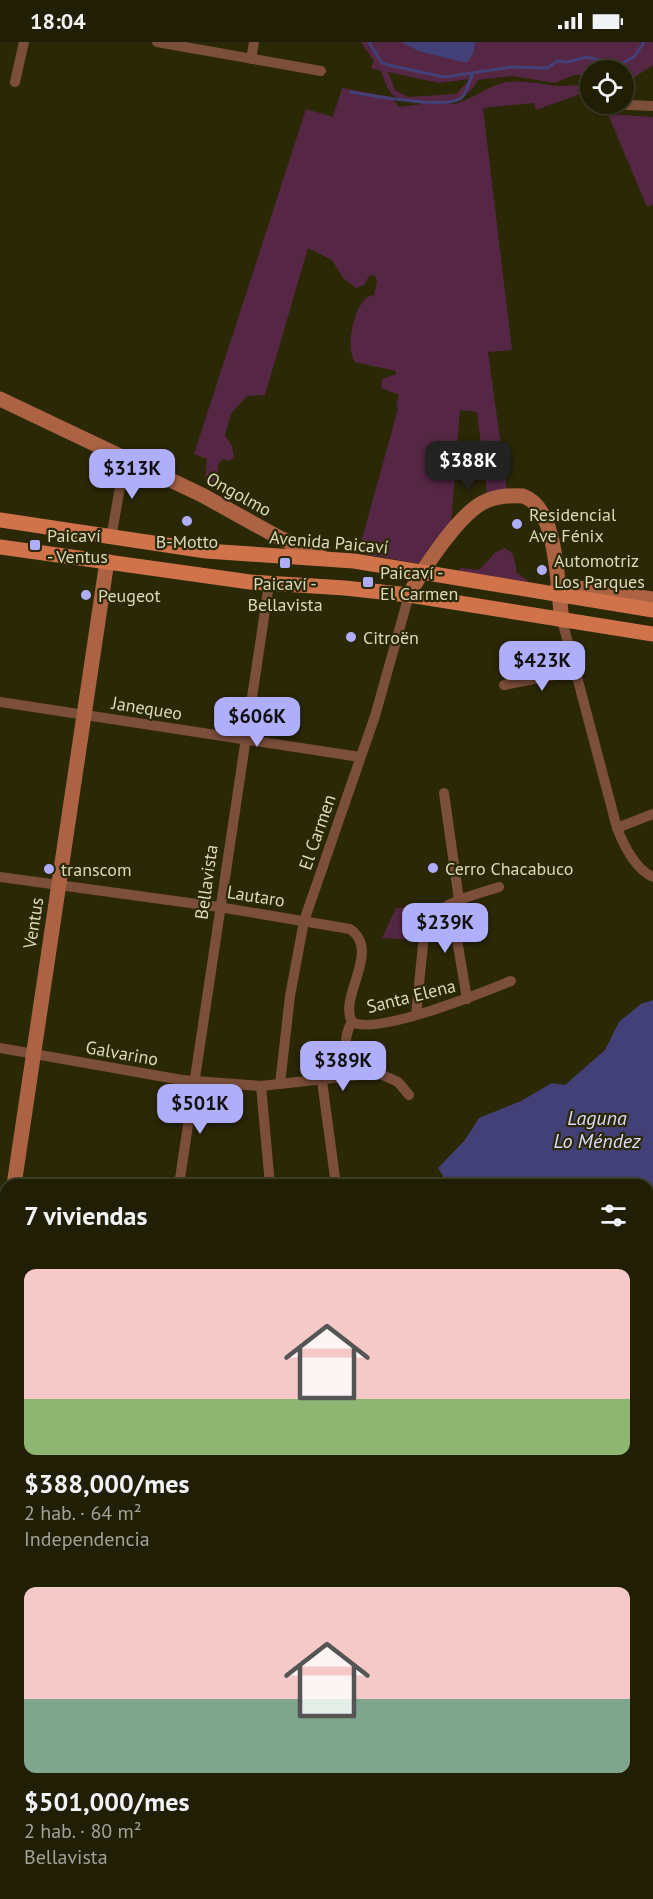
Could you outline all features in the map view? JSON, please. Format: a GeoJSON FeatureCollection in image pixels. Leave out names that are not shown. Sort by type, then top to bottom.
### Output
{"type":"FeatureCollection","features":[{"type":"Feature","properties":{"kind":"main road","name":"Avenida Paicaví"},"geometry":{"type":"LineString","coordinates":[[0,520],[223,553],[354,561],[421,573],[558,590],[653,610]]}},
{"type":"Feature","properties":{"kind":"main road"},"geometry":{"type":"LineString","coordinates":[[0,547],[269,584],[345,588],[409,596],[653,634]]}},
{"type":"Feature","properties":{"kind":"street"},"geometry":{"type":"LineString","coordinates":[[15,82],[24,42]]}},
{"type":"Feature","properties":{"kind":"street"},"geometry":{"type":"LineString","coordinates":[[157,42],[321,71]]}},
{"type":"Feature","properties":{"kind":"street"},"geometry":{"type":"LineString","coordinates":[[251,59],[254,42]]}},
{"type":"Feature","properties":{"kind":"street"},"geometry":{"type":"LineString","coordinates":[[634,105],[653,106]]}},
{"type":"Feature","properties":{"kind":"street","name":"Ongolmo"},"geometry":{"type":"LineString","coordinates":[[0,399],[213,500],[302,549],[330,560]]}},
{"type":"Feature","properties":{"kind":"street"},"geometry":{"type":"LineString","coordinates":[[111,537],[125,459]]}},
{"type":"Feature","properties":{"kind":"street"},"geometry":{"type":"LineString","coordinates":[[409,596],[421,573],[462,520],[477,506],[498,497],[523,496],[540,509],[546,521],[555,556],[562,620],[617,828],[629,854],[644,871],[653,877]]}},
{"type":"Feature","properties":{"kind":"street","name":"Ventus"},"geometry":{"type":"LineString","coordinates":[[15,1179],[107,561]]}},
{"type":"Feature","properties":{"kind":"street","name":"Bellavista"},"geometry":{"type":"LineString","coordinates":[[180,1179],[269,584]]}},
{"type":"Feature","properties":{"kind":"street","name":"Avenida Paicaví"},"geometry":{"type":"LineString","coordinates":[[558,590],[653,598]]}},
{"type":"Feature","properties":{"kind":"street","name":"El Carmen"},"geometry":{"type":"LineString","coordinates":[[280,1084],[290,996],[304,921],[377,707],[409,596]]}},
{"type":"Feature","properties":{"kind":"street"},"geometry":{"type":"LineString","coordinates":[[504,685],[575,671]]}},
{"type":"Feature","properties":{"kind":"street","name":"Janequeo"},"geometry":{"type":"LineString","coordinates":[[0,702],[360,757]]}},
{"type":"Feature","properties":{"kind":"street"},"geometry":{"type":"LineString","coordinates":[[444,793],[467,999]]}},
{"type":"Feature","properties":{"kind":"street"},"geometry":{"type":"LineString","coordinates":[[617,828],[653,814]]}},
{"type":"Feature","properties":{"kind":"street","name":"Lautaro"},"geometry":{"type":"LineString","coordinates":[[0,877],[219,907],[345,927],[355,932],[360,940],[362,953],[350,1012],[352,1022],[339,1078]]}},
{"type":"Feature","properties":{"kind":"street"},"geometry":{"type":"LineString","coordinates":[[416,1015],[425,924],[430,916],[455,902],[499,887]]}},
{"type":"Feature","properties":{"kind":"street","name":"Santa Elena"},"geometry":{"type":"LineString","coordinates":[[352,1022],[365,1026],[416,1015],[467,999],[511,981]]}},
{"type":"Feature","properties":{"kind":"street","name":"Galvarino"},"geometry":{"type":"LineString","coordinates":[[0,1048],[193,1081],[261,1086],[385,1075],[398,1082],[409,1095]]}},
{"type":"Feature","properties":{"kind":"street"},"geometry":{"type":"LineString","coordinates":[[322,1081],[335,1179]]}},
{"type":"Feature","properties":{"kind":"street"},"geometry":{"type":"LineString","coordinates":[[261,1086],[269,1179]]}},
{"type":"Feature","properties":{"kind":"shaded area"},"geometry":{"type":"Polygon","coordinates":[[[361,42],[653,42],[653,65],[634,77],[634,60],[580,60],[580,75],[574,75],[555,83],[512,76],[478,80],[466,95],[449,104],[463,101],[493,86],[508,82],[557,86],[580,85],[580,94],[536,110],[534,103],[483,108],[512,350],[488,352],[507,490],[487,494],[477,412],[460,410],[451,525],[421,564],[358,553],[398,409],[396,406],[399,395],[381,388],[382,379],[396,374],[396,371],[355,362],[352,356],[351,336],[356,314],[367,298],[374,295],[377,282],[375,275],[369,276],[364,285],[356,288],[343,278],[332,260],[308,248],[265,395],[247,396],[231,414],[225,435],[232,446],[234,458],[229,461],[223,459],[218,464],[218,481],[214,487],[205,482],[207,459],[194,454],[306,109],[333,117],[342,88],[391,97],[399,107],[422,104],[399,99],[391,93],[381,71],[371,68],[374,61],[361,42]],[[388,72],[395,90],[408,97],[456,94],[470,79],[439,83],[388,72]]]}},
{"type":"Feature","properties":{"kind":"shaded area"},"geometry":{"type":"Polygon","coordinates":[[[608,114],[653,117],[653,204],[647,207],[608,114]]]}},
{"type":"Feature","properties":{"kind":"shaded area"},"geometry":{"type":"Polygon","coordinates":[[[505,548],[513,554],[517,573],[530,582],[458,571],[461,568],[479,570],[496,552],[505,548]]]}},
{"type":"Feature","properties":{"kind":"shaded area"},"geometry":{"type":"Polygon","coordinates":[[[436,906],[418,924],[416,940],[382,938],[396,908],[436,906]]]}},
{"type":"Feature","properties":{"kind":"water"},"geometry":{"type":"Polygon","coordinates":[[[401,42],[475,42],[474,52],[467,63],[421,52],[401,42]]]}},
{"type":"Feature","properties":{"kind":"water","name":"Laguna Lo Méndez"},"geometry":{"type":"Polygon","coordinates":[[[653,1000],[653,1179],[442,1179],[443,1176],[438,1168],[465,1140],[479,1118],[521,1101],[552,1083],[565,1085],[605,1050],[619,1022],[641,1004],[653,1000]]]}},
{"type":"Feature","properties":{"kind":"waterway"},"geometry":{"type":"LineString","coordinates":[[369,42],[381,62],[444,77],[511,67],[548,68],[557,61],[568,62],[587,57],[619,65],[634,57],[644,42]]}},
{"type":"Feature","properties":{"kind":"waterway"},"geometry":{"type":"LineString","coordinates":[[351,92],[408,101],[441,103],[454,101],[463,96],[473,73]]}},
{"type":"Feature","properties":{"kind":"place","name":"B-Motto"},"geometry":{"type":"Point","coordinates":[187,521]}},
{"type":"Feature","properties":{"kind":"place","name":"Residencial Ave Fénix"},"geometry":{"type":"Point","coordinates":[517,524]}},
{"type":"Feature","properties":{"kind":"place","name":"Paicaví - Ventus"},"geometry":{"type":"Point","coordinates":[35,545]}},
{"type":"Feature","properties":{"kind":"place","name":"Paicaví - Bellavista"},"geometry":{"type":"Point","coordinates":[285,563]}},
{"type":"Feature","properties":{"kind":"place","name":"Automotriz Los Parques"},"geometry":{"type":"Point","coordinates":[542,570]}},
{"type":"Feature","properties":{"kind":"place","name":"Paicaví - El Carmen"},"geometry":{"type":"Point","coordinates":[368,582]}},
{"type":"Feature","properties":{"kind":"place","name":"Peugeot"},"geometry":{"type":"Point","coordinates":[86,595]}},
{"type":"Feature","properties":{"kind":"place","name":"Citroën"},"geometry":{"type":"Point","coordinates":[351,637]}},
{"type":"Feature","properties":{"kind":"place","name":"Cerro Chacabuco"},"geometry":{"type":"Point","coordinates":[433,868]}},
{"type":"Feature","properties":{"kind":"place","name":"transcom"},"geometry":{"type":"Point","coordinates":[49,869]}}]}
